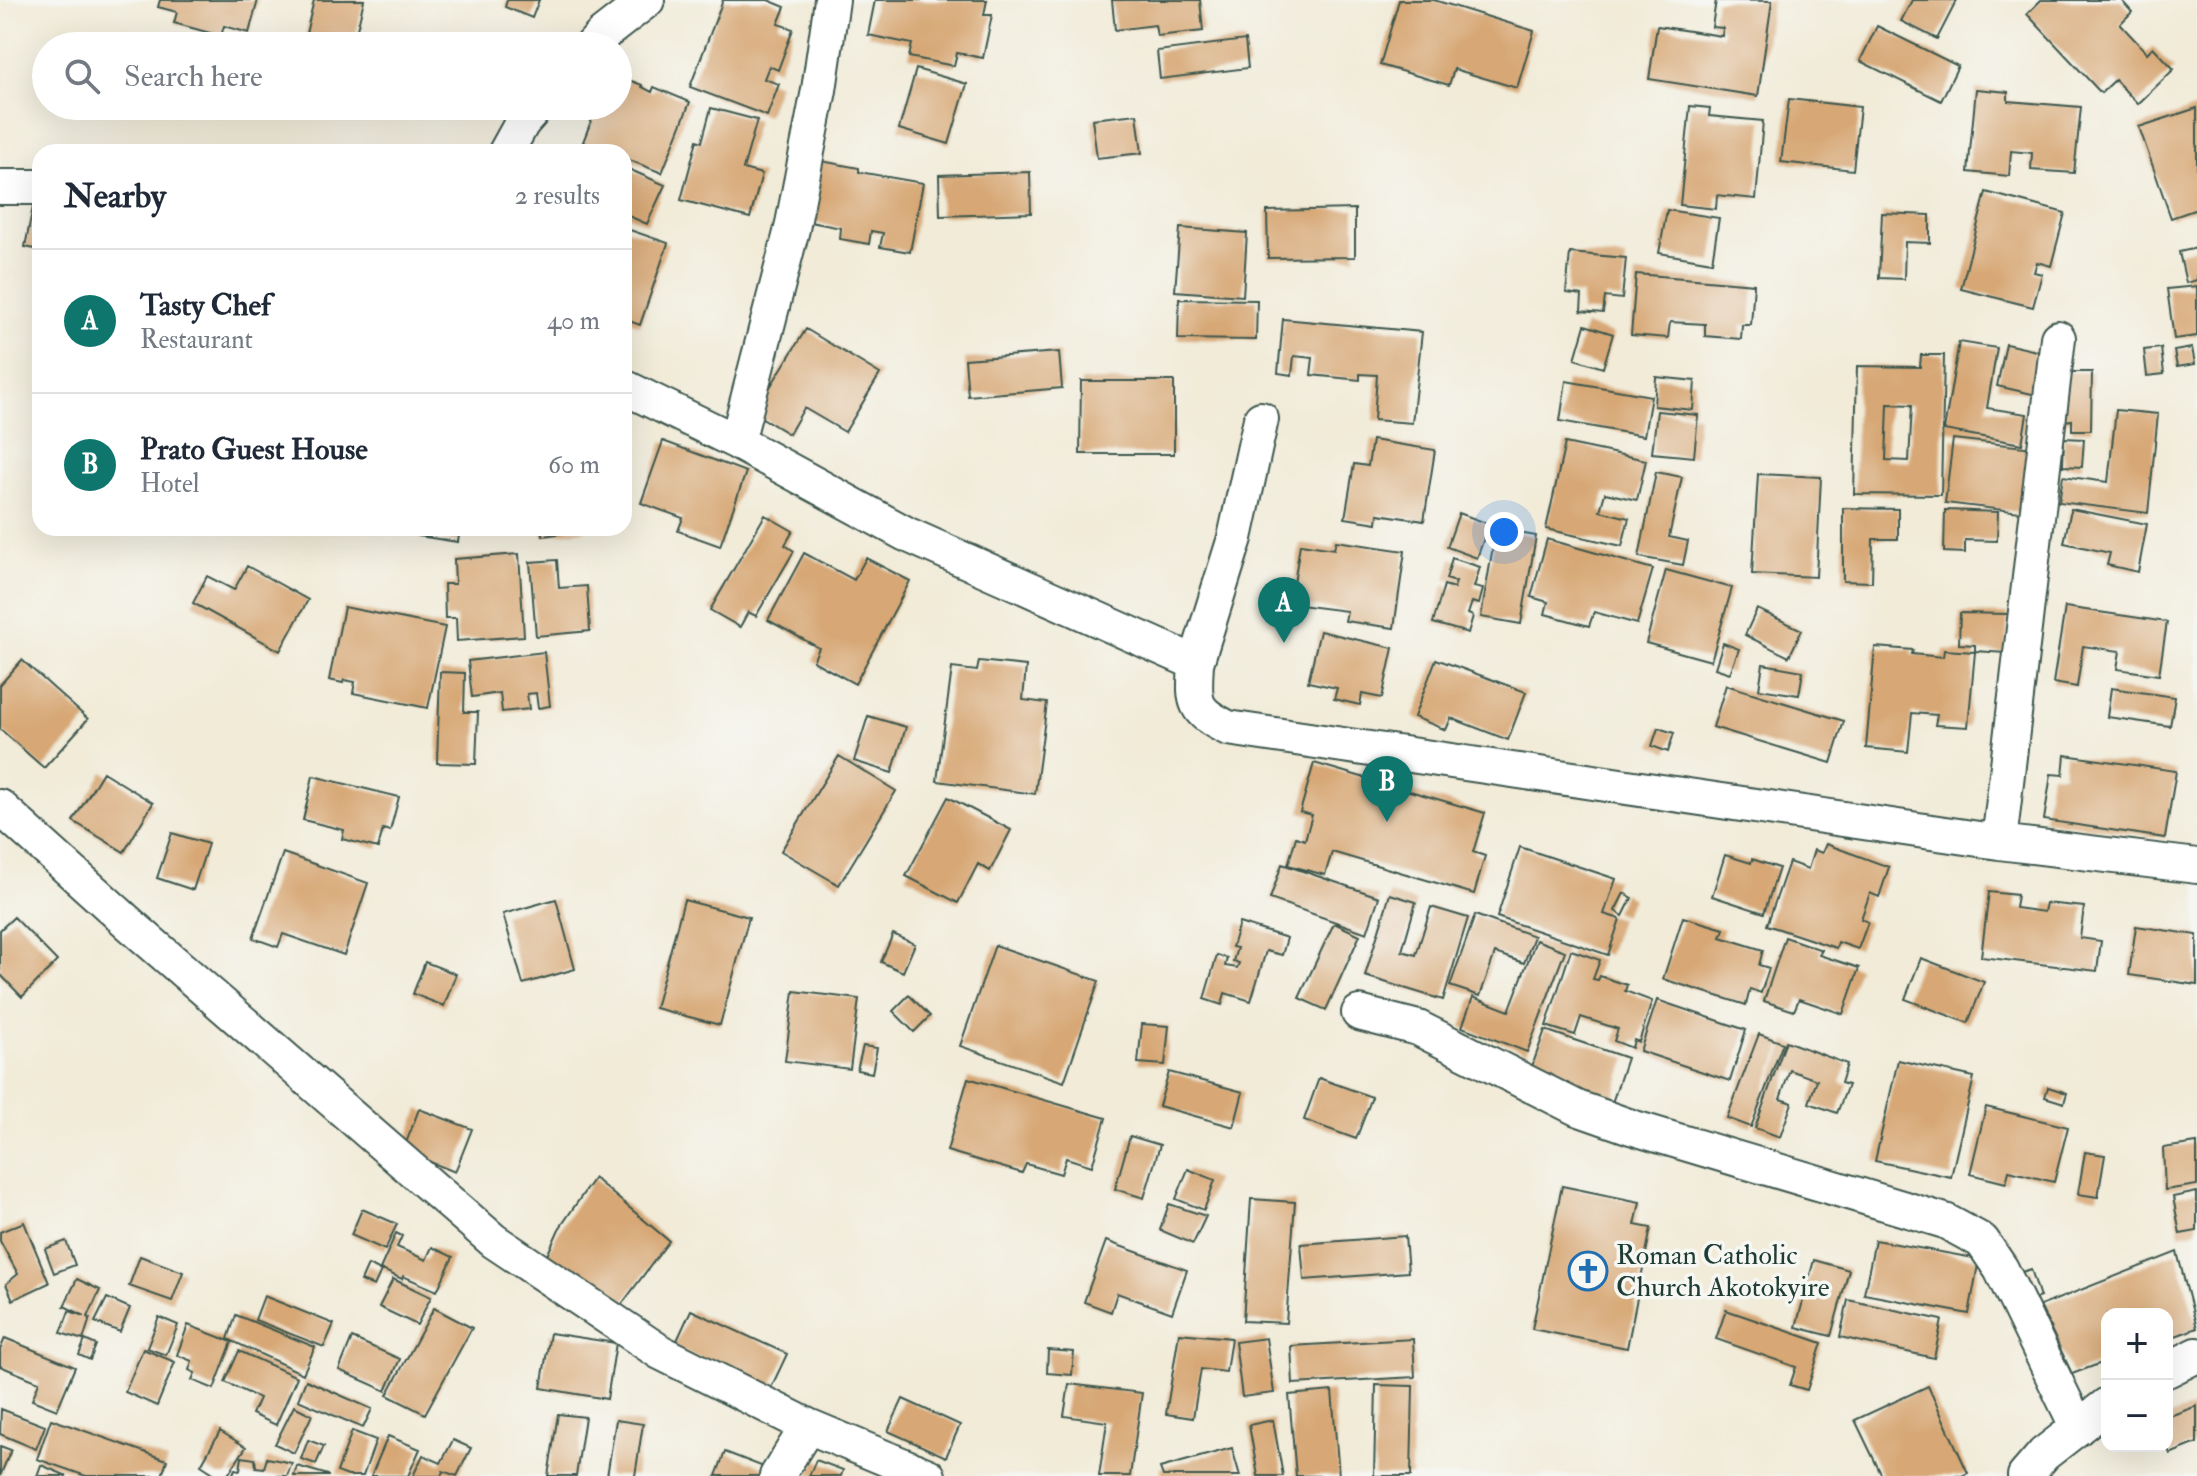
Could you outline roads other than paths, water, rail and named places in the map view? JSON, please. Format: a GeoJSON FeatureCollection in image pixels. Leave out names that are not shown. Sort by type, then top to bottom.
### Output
{"type":"FeatureCollection","features":[{"type":"Feature","properties":{"kind":"street"},"geometry":{"type":"LineString","coordinates":[[606,32],[647,0]]}},
{"type":"Feature","properties":{"kind":"street"},"geometry":{"type":"LineString","coordinates":[[737,442],[792,229],[819,90],[832,0]]}},
{"type":"Feature","properties":{"kind":"street"},"geometry":{"type":"LineString","coordinates":[[510,144],[525,120]]}},
{"type":"Feature","properties":{"kind":"street"},"geometry":{"type":"LineString","coordinates":[[0,187],[32,187]]}},
{"type":"Feature","properties":{"kind":"street"},"geometry":{"type":"LineString","coordinates":[[1999,842],[2058,338]]}},
{"type":"Feature","properties":{"kind":"street"},"geometry":{"type":"LineString","coordinates":[[632,391],[737,442],[906,534],[1196,663]]}},
{"type":"Feature","properties":{"kind":"street"},"geometry":{"type":"LineString","coordinates":[[1261,419],[1235,538],[1196,663],[1194,700],[1208,719],[1228,728],[1999,842],[2197,866]]}},
{"type":"Feature","properties":{"kind":"street"},"geometry":{"type":"LineString","coordinates":[[0,807],[494,1241],[660,1352],[808,1426],[928,1476]]}},
{"type":"Feature","properties":{"kind":"street"},"geometry":{"type":"LineString","coordinates":[[1359,1013],[1418,1028],[1577,1108],[1945,1221],[1982,1241],[2001,1269],[2078,1428]]}},
{"type":"Feature","properties":{"kind":"street"},"geometry":{"type":"LineString","coordinates":[[2173,1367],[2197,1355]]}},
{"type":"Feature","properties":{"kind":"street"},"geometry":{"type":"LineString","coordinates":[[2025,1476],[2044,1454],[2101,1410]]}},
{"type":"Feature","properties":{"kind":"street"},"geometry":{"type":"LineString","coordinates":[[777,1476],[808,1426]]}},
{"type":"Feature","properties":{"kind":"place","name":"Tasty Chef"},"geometry":{"type":"Point","coordinates":[1284,643]}},
{"type":"Feature","properties":{"kind":"place","name":"Prato Guest House"},"geometry":{"type":"Point","coordinates":[1387,822]}},
{"type":"Feature","properties":{"kind":"place","name":"Roman Catholic Church Akotokyire"},"geometry":{"type":"Point","coordinates":[1588,1271]}}]}
